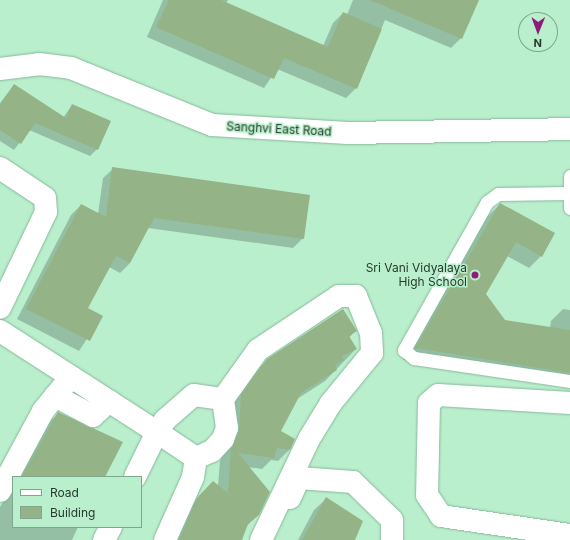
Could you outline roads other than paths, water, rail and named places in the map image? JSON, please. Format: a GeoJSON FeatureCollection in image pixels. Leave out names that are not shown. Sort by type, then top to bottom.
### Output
{"type":"FeatureCollection","features":[{"type":"Feature","properties":{"kind":"street","name":"Sanghvi East Road"},"geometry":{"type":"LineString","coordinates":[[0,70],[39,64],[70,68],[212,125],[348,133],[570,129]]}},
{"type":"Feature","properties":{"kind":"street"},"geometry":{"type":"LineString","coordinates":[[0,168],[45,198],[46,212],[0,308]]}},
{"type":"Feature","properties":{"kind":"street"},"geometry":{"type":"LineString","coordinates":[[196,458],[212,451],[223,439],[227,428],[223,399],[258,350],[339,296],[356,296],[371,333],[372,353],[331,403],[309,439],[261,540]]}},
{"type":"Feature","properties":{"kind":"street"},"geometry":{"type":"LineString","coordinates":[[0,331],[196,458]]}},
{"type":"Feature","properties":{"kind":"street"},"geometry":{"type":"LineString","coordinates":[[0,491],[43,410],[71,377]]}},
{"type":"Feature","properties":{"kind":"street"},"geometry":{"type":"LineString","coordinates":[[135,476],[157,432],[179,405],[194,395],[223,399]]}},
{"type":"Feature","properties":{"kind":"street"},"geometry":{"type":"LineString","coordinates":[[570,403],[438,395],[429,403],[427,496],[441,516],[570,534]]}},
{"type":"Feature","properties":{"kind":"street"},"geometry":{"type":"LineString","coordinates":[[55,396],[93,416],[109,401]]}},
{"type":"Feature","properties":{"kind":"street"},"geometry":{"type":"LineString","coordinates":[[165,540],[194,477],[196,458]]}},
{"type":"Feature","properties":{"kind":"street"},"geometry":{"type":"LineString","coordinates":[[273,540],[299,478],[353,482],[392,520],[392,540]]}},
{"type":"Feature","properties":{"kind":"street"},"geometry":{"type":"LineString","coordinates":[[104,540],[110,528]]}},
{"type":"Feature","properties":{"kind":"lane"},"geometry":{"type":"LineString","coordinates":[[570,176],[570,208]]}},
{"type":"Feature","properties":{"kind":"lane"},"geometry":{"type":"LineString","coordinates":[[569,193],[498,194],[487,202],[404,350],[414,358],[570,381]]}},
{"type":"Feature","properties":{"kind":"place","name":"Sri Vani Vidyalaya High School"},"geometry":{"type":"Point","coordinates":[475,275]}}]}
